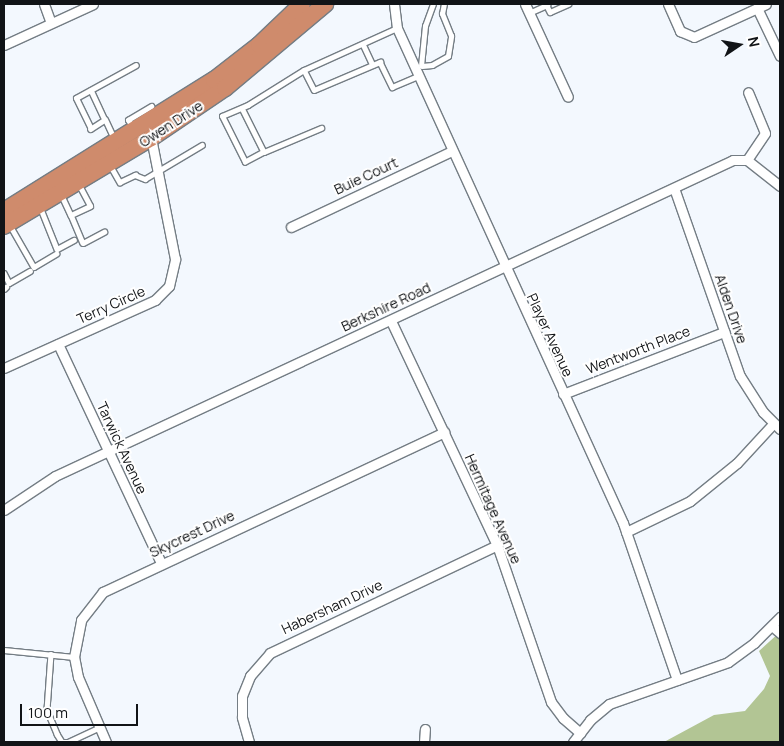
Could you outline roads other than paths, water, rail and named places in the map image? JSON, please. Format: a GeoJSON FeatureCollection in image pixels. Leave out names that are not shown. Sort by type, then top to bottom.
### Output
{"type":"FeatureCollection","features":[{"type":"Feature","properties":{"kind":"highway","name":"Owen Drive"},"geometry":{"type":"LineString","coordinates":[[5,220],[115,142],[214,80],[259,45],[302,4]]}},
{"type":"Feature","properties":{"kind":"highway","name":"Owen Drive"},"geometry":{"type":"LineString","coordinates":[[5,220],[39,205],[151,138],[254,66],[325,4]]}},
{"type":"Feature","properties":{"kind":"street"},"geometry":{"type":"LineString","coordinates":[[44,4],[51,23]]}},
{"type":"Feature","properties":{"kind":"street"},"geometry":{"type":"LineString","coordinates":[[4,45],[93,4]]}},
{"type":"Feature","properties":{"kind":"street","name":"Player Avenue"},"geometry":{"type":"LineString","coordinates":[[394,4],[397,28],[419,70],[452,151],[626,532],[677,680]]}},
{"type":"Feature","properties":{"kind":"street"},"geometry":{"type":"LineString","coordinates":[[525,4],[568,97]]}},
{"type":"Feature","properties":{"kind":"street"},"geometry":{"type":"LineString","coordinates":[[668,4],[680,31],[694,37],[762,6],[780,56]]}},
{"type":"Feature","properties":{"kind":"street"},"geometry":{"type":"LineString","coordinates":[[748,92],[764,134],[747,160],[780,186]]}},
{"type":"Feature","properties":{"kind":"street","name":"Terry Circle"},"geometry":{"type":"LineString","coordinates":[[4,368],[155,300],[169,286],[175,259],[151,138]]}},
{"type":"Feature","properties":{"kind":"street","name":"Buie Court"},"geometry":{"type":"LineString","coordinates":[[291,227],[452,151]]}},
{"type":"Feature","properties":{"kind":"street","name":"Berkshire Road"},"geometry":{"type":"LineString","coordinates":[[4,510],[41,483],[733,160],[747,160]]}},
{"type":"Feature","properties":{"kind":"street","name":"Alden Drive"},"geometry":{"type":"LineString","coordinates":[[674,188],[740,376],[777,427]]}},
{"type":"Feature","properties":{"kind":"street","name":"Hermitage Avenue"},"geometry":{"type":"LineString","coordinates":[[391,321],[497,545],[551,702],[562,718],[580,733]]}},
{"type":"Feature","properties":{"kind":"street","name":"Wentworth Place"},"geometry":{"type":"LineString","coordinates":[[562,394],[724,332]]}},
{"type":"Feature","properties":{"kind":"street","name":"Tarwick Avenue"},"geometry":{"type":"LineString","coordinates":[[58,344],[161,563]]}},
{"type":"Feature","properties":{"kind":"street"},"geometry":{"type":"LineString","coordinates":[[626,532],[690,501],[777,427]]}},
{"type":"Feature","properties":{"kind":"street","name":"Skycrest Drive"},"geometry":{"type":"LineString","coordinates":[[106,742],[78,678],[74,657],[76,634],[94,601],[112,586],[444,432]]}},
{"type":"Feature","properties":{"kind":"street","name":"Habersham Drive"},"geometry":{"type":"LineString","coordinates":[[249,742],[242,717],[242,696],[250,676],[270,653],[497,545]]}},
{"type":"Feature","properties":{"kind":"street"},"geometry":{"type":"LineString","coordinates":[[573,742],[609,704],[728,662],[778,621],[780,633]]}},
{"type":"Feature","properties":{"kind":"street"},"geometry":{"type":"LineString","coordinates":[[424,742],[425,729]]}},
{"type":"Feature","properties":{"kind":"lane"},"geometry":{"type":"LineString","coordinates":[[419,70],[425,26],[433,4]]}},
{"type":"Feature","properties":{"kind":"lane"},"geometry":{"type":"LineString","coordinates":[[304,70],[314,90],[380,62],[392,87],[419,70],[448,56],[451,36],[442,14],[444,4]]}},
{"type":"Feature","properties":{"kind":"lane"},"geometry":{"type":"LineString","coordinates":[[529,13],[547,4],[550,12],[568,4]]}},
{"type":"Feature","properties":{"kind":"lane"},"geometry":{"type":"LineString","coordinates":[[431,11],[442,14]]}},
{"type":"Feature","properties":{"kind":"lane"},"geometry":{"type":"LineString","coordinates":[[321,128],[245,162],[222,116],[242,108],[304,70],[397,28]]}},
{"type":"Feature","properties":{"kind":"lane"},"geometry":{"type":"LineString","coordinates":[[363,44],[373,65]]}},
{"type":"Feature","properties":{"kind":"lane"},"geometry":{"type":"LineString","coordinates":[[105,120],[91,129],[76,98],[136,65]]}},
{"type":"Feature","properties":{"kind":"lane"},"geometry":{"type":"LineString","coordinates":[[91,90],[115,142]]}},
{"type":"Feature","properties":{"kind":"lane"},"geometry":{"type":"LineString","coordinates":[[134,130],[128,120],[151,106]]}},
{"type":"Feature","properties":{"kind":"lane"},"geometry":{"type":"LineString","coordinates":[[242,108],[264,152]]}},
{"type":"Feature","properties":{"kind":"lane"},"geometry":{"type":"LineString","coordinates":[[109,163],[120,182],[136,175],[145,179],[202,145]]}},
{"type":"Feature","properties":{"kind":"lane"},"geometry":{"type":"LineString","coordinates":[[71,215],[90,206],[78,182]]}},
{"type":"Feature","properties":{"kind":"lane"},"geometry":{"type":"LineString","coordinates":[[60,192],[83,243],[104,232]]}},
{"type":"Feature","properties":{"kind":"lane"},"geometry":{"type":"LineString","coordinates":[[39,205],[57,249],[74,240]]}},
{"type":"Feature","properties":{"kind":"lane"},"geometry":{"type":"LineString","coordinates":[[5,220],[34,267],[56,254]]}},
{"type":"Feature","properties":{"kind":"lane"},"geometry":{"type":"LineString","coordinates":[[4,273],[10,283],[30,271]]}},
{"type":"Feature","properties":{"kind":"lane"},"geometry":{"type":"LineString","coordinates":[[4,650],[74,657]]}},
{"type":"Feature","properties":{"kind":"lane"},"geometry":{"type":"LineString","coordinates":[[51,654],[47,710],[62,742],[68,742],[100,727]]}}]}
